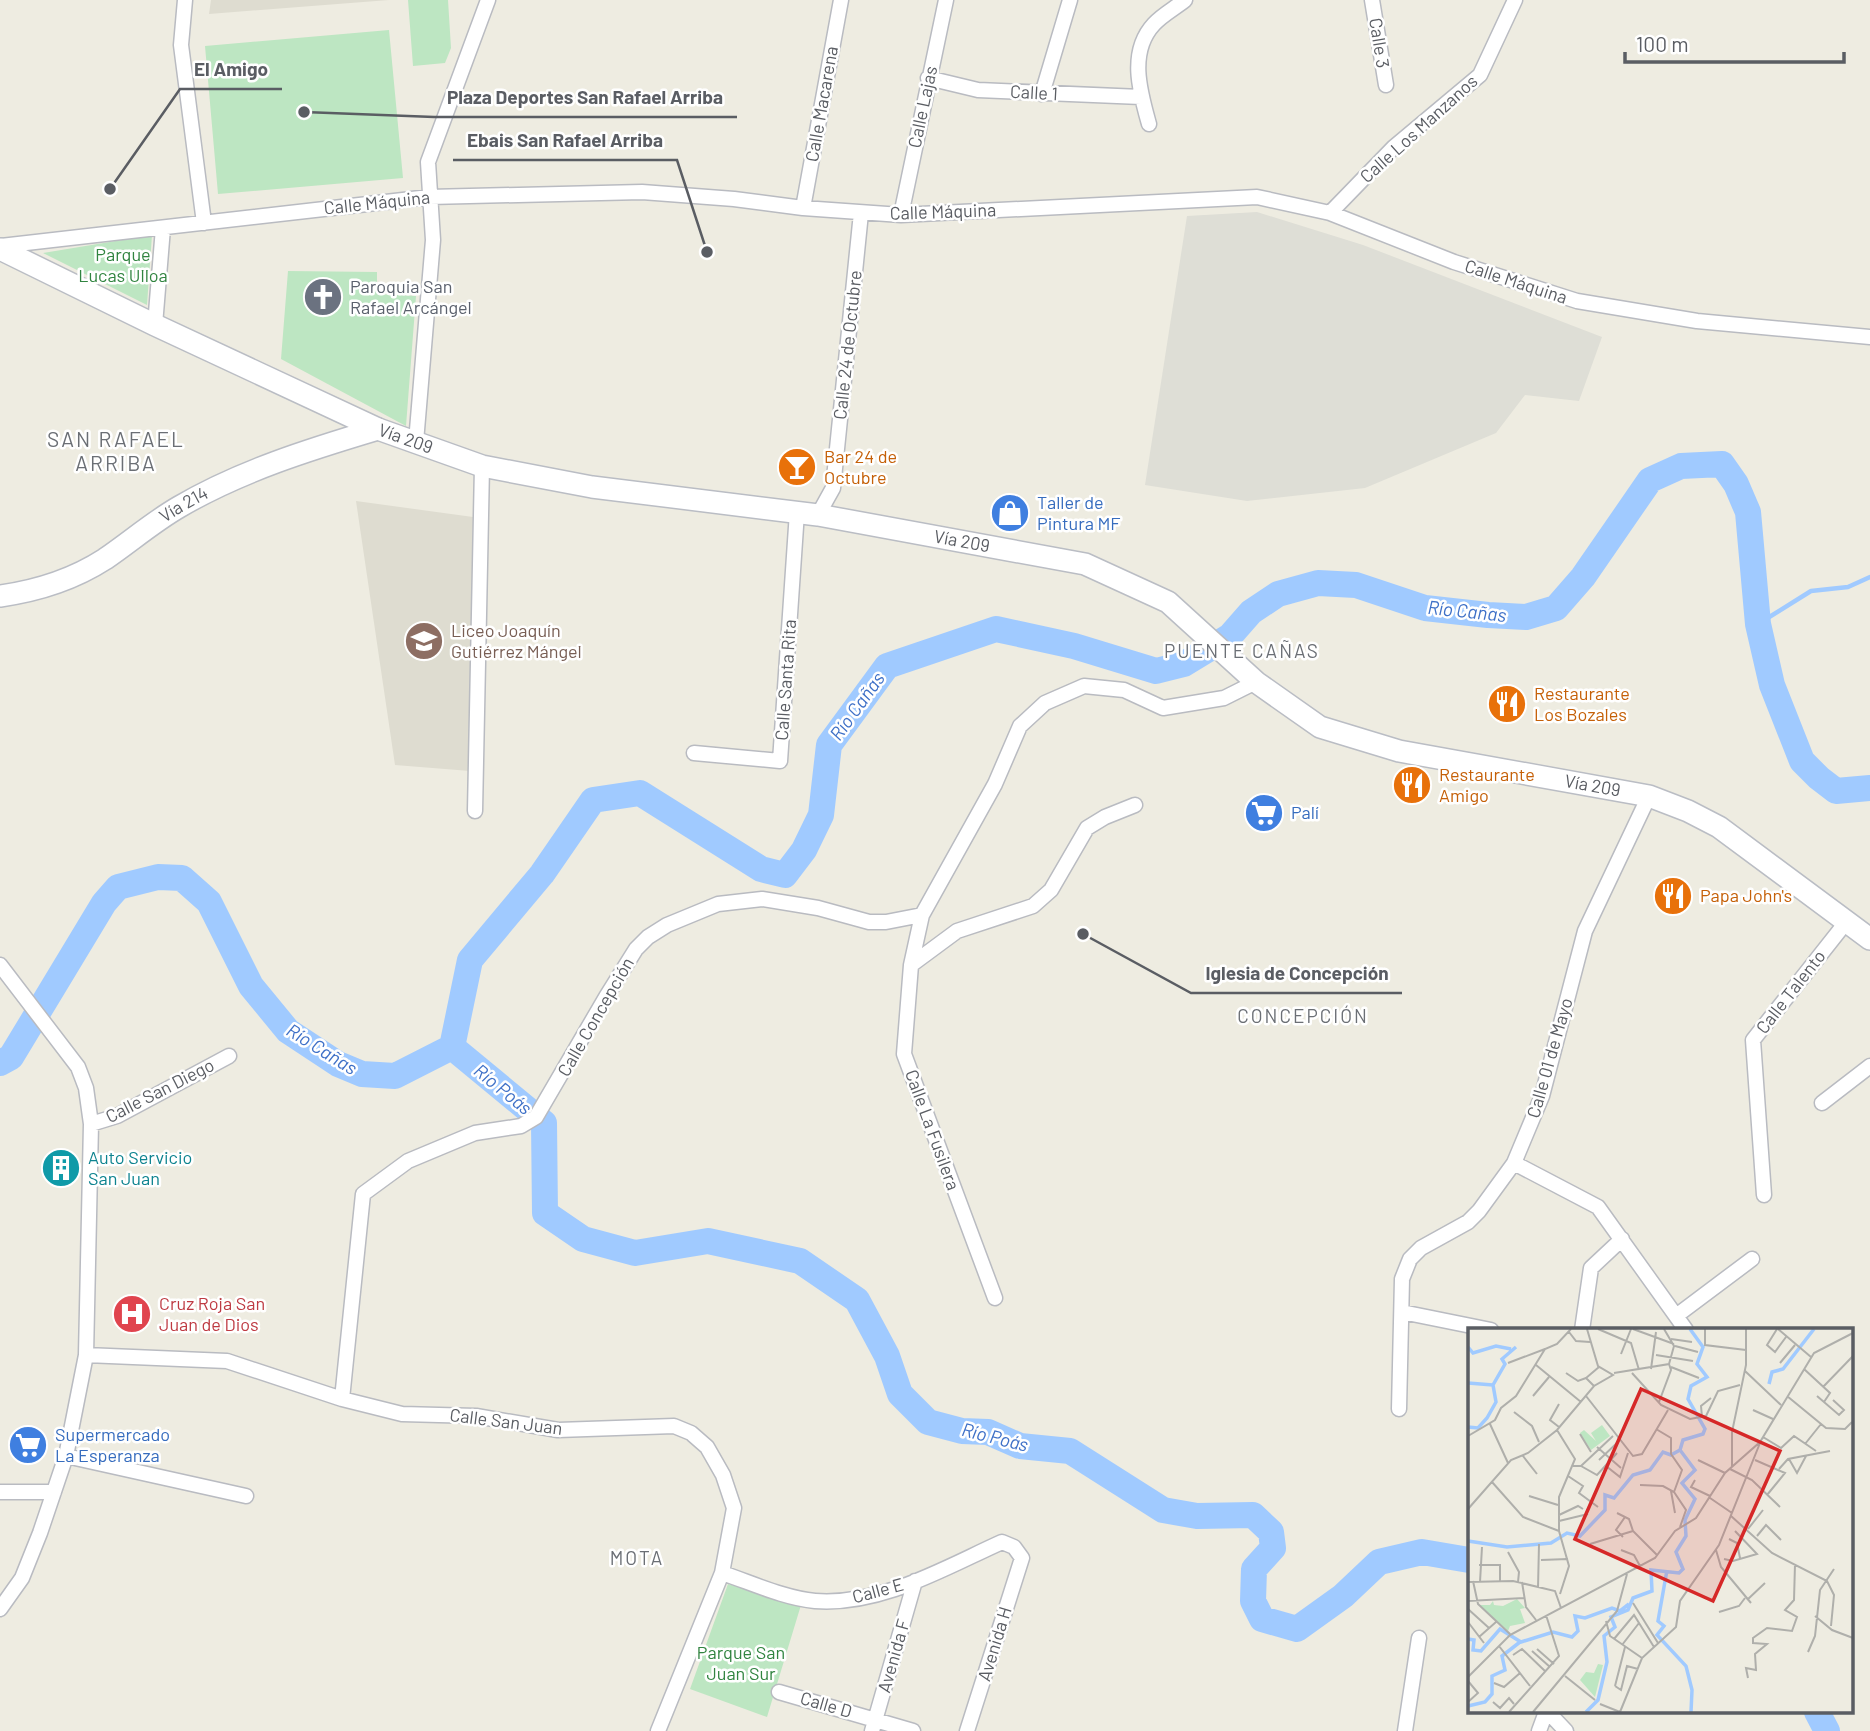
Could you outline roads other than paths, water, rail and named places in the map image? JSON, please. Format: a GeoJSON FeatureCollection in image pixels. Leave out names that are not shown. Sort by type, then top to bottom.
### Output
{"type":"FeatureCollection","features":[{"type":"Feature","properties":{"kind":"main road","name":"Vía 209"},"geometry":{"type":"LineString","coordinates":[[0,248],[155,326],[316,401],[378,429],[482,466],[592,487],[807,514],[1085,564],[1168,602],[1256,682],[1320,727],[1399,751],[1649,796],[1688,811],[1719,827],[1870,939]]}},
{"type":"Feature","properties":{"kind":"main road"},"geometry":{"type":"LineString","coordinates":[[316,401],[326,427],[322,446]]}},
{"type":"Feature","properties":{"kind":"main road","name":"Vía 214"},"geometry":{"type":"LineString","coordinates":[[0,596],[25,592],[65,579],[102,561],[179,507],[245,475],[322,446],[378,429]]}},
{"type":"Feature","properties":{"kind":"street"},"geometry":{"type":"LineString","coordinates":[[184,0],[181,45],[204,223]]}},
{"type":"Feature","properties":{"kind":"street"},"geometry":{"type":"LineString","coordinates":[[416,442],[433,240],[428,162],[488,0]]}},
{"type":"Feature","properties":{"kind":"street","name":"Calle Macarena"},"geometry":{"type":"LineString","coordinates":[[803,208],[841,0]]}},
{"type":"Feature","properties":{"kind":"street","name":"Calle Lajas"},"geometry":{"type":"LineString","coordinates":[[901,215],[946,0]]}},
{"type":"Feature","properties":{"kind":"street"},"geometry":{"type":"LineString","coordinates":[[1042,94],[1070,0]]}},
{"type":"Feature","properties":{"kind":"street"},"geometry":{"type":"LineString","coordinates":[[1149,124],[1141,97],[1138,64],[1140,49],[1154,24],[1185,0]]}},
{"type":"Feature","properties":{"kind":"street","name":"Calle 3"},"geometry":{"type":"LineString","coordinates":[[1372,0],[1386,85]]}},
{"type":"Feature","properties":{"kind":"street","name":"Calle Los Manzanos"},"geometry":{"type":"LineString","coordinates":[[1330,213],[1394,146],[1480,75],[1515,0]]}},
{"type":"Feature","properties":{"kind":"street","name":"Calle 1"},"geometry":{"type":"LineString","coordinates":[[928,78],[978,90],[1141,97]]}},
{"type":"Feature","properties":{"kind":"street","name":"Calle Máquina"},"geometry":{"type":"LineString","coordinates":[[0,248],[429,197],[642,192],[901,215],[1257,197],[1330,213],[1454,262],[1577,301],[1697,321],[1870,337]]}},
{"type":"Feature","properties":{"kind":"street","name":"Calle 24 de Octubre"},"geometry":{"type":"LineString","coordinates":[[807,514],[833,488],[861,213]]}},
{"type":"Feature","properties":{"kind":"street"},"geometry":{"type":"LineString","coordinates":[[155,326],[163,228]]}},
{"type":"Feature","properties":{"kind":"street"},"geometry":{"type":"LineString","coordinates":[[475,811],[482,466]]}},
{"type":"Feature","properties":{"kind":"street","name":"Calle Santa Rita"},"geometry":{"type":"LineString","coordinates":[[694,752],[780,761],[807,514]]}},
{"type":"Feature","properties":{"kind":"street"},"geometry":{"type":"LineString","coordinates":[[922,915],[995,784],[1020,726],[1045,703],[1084,686],[1124,690],[1163,708],[1224,698],[1256,682]]}},
{"type":"Feature","properties":{"kind":"street","name":"Calle 01 de Mayo"},"geometry":{"type":"LineString","coordinates":[[1399,1409],[1402,1279],[1410,1259],[1420,1248],[1468,1222],[1514,1163],[1542,1096],[1585,931],[1649,796]]}},
{"type":"Feature","properties":{"kind":"street"},"geometry":{"type":"LineString","coordinates":[[911,965],[957,931],[1033,906],[1051,890],[1087,828],[1105,817],[1135,805]]}},
{"type":"Feature","properties":{"kind":"street","name":"Calle Concepción"},"geometry":{"type":"LineString","coordinates":[[342,1399],[363,1194],[408,1161],[475,1133],[521,1126],[536,1117],[606,997],[636,949],[648,937],[667,925],[718,904],[762,900],[818,908],[869,922],[886,922],[922,915]]}},
{"type":"Feature","properties":{"kind":"street","name":"Calle La Fusilera"},"geometry":{"type":"LineString","coordinates":[[922,915],[911,965],[904,1054],[995,1298]]}},
{"type":"Feature","properties":{"kind":"street","name":"Calle Talento"},"geometry":{"type":"LineString","coordinates":[[1764,1195],[1753,1040],[1847,921]]}},
{"type":"Feature","properties":{"kind":"street"},"geometry":{"type":"LineString","coordinates":[[0,1609],[22,1577],[54,1492],[66,1455],[86,1355],[91,1124],[86,1088],[78,1067],[32,1005],[1,969]]}},
{"type":"Feature","properties":{"kind":"street","name":"Calle San Diego"},"geometry":{"type":"LineString","coordinates":[[91,1124],[117,1116],[229,1056]]}},
{"type":"Feature","properties":{"kind":"street"},"geometry":{"type":"LineString","coordinates":[[1822,1103],[1870,1066]]}},
{"type":"Feature","properties":{"kind":"street"},"geometry":{"type":"LineString","coordinates":[[1514,1163],[1598,1207],[1685,1328]]}},
{"type":"Feature","properties":{"kind":"street"},"geometry":{"type":"LineString","coordinates":[[1582,1328],[1591,1268],[1622,1238]]}},
{"type":"Feature","properties":{"kind":"street"},"geometry":{"type":"LineString","coordinates":[[1676,1316],[1752,1259]]}},
{"type":"Feature","properties":{"kind":"street"},"geometry":{"type":"LineString","coordinates":[[1402,1312],[1482,1328]]}},
{"type":"Feature","properties":{"kind":"street","name":"Calle San Juan"},"geometry":{"type":"LineString","coordinates":[[86,1355],[227,1361],[342,1399],[402,1414],[476,1416],[558,1430],[674,1426],[691,1433],[707,1447],[723,1475],[734,1508],[722,1573],[659,1731]]}},
{"type":"Feature","properties":{"kind":"street"},"geometry":{"type":"LineString","coordinates":[[66,1455],[246,1496]]}},
{"type":"Feature","properties":{"kind":"street"},"geometry":{"type":"LineString","coordinates":[[0,1492],[54,1492]]}},
{"type":"Feature","properties":{"kind":"street","name":"Calle E"},"geometry":{"type":"LineString","coordinates":[[722,1573],[814,1601],[852,1600],[915,1581],[1002,1542],[1014,1547],[1022,1558]]}},
{"type":"Feature","properties":{"kind":"street","name":"Avenida H"},"geometry":{"type":"LineString","coordinates":[[967,1731],[1022,1558]]}},
{"type":"Feature","properties":{"kind":"street","name":"Avenida F"},"geometry":{"type":"LineString","coordinates":[[874,1725],[915,1581]]}},
{"type":"Feature","properties":{"kind":"street"},"geometry":{"type":"LineString","coordinates":[[1405,1731],[1419,1638]]}},
{"type":"Feature","properties":{"kind":"street","name":"Calle D"},"geometry":{"type":"LineString","coordinates":[[779,1692],[874,1725],[913,1731]]}},
{"type":"Feature","properties":{"kind":"street"},"geometry":{"type":"LineString","coordinates":[[1539,1731],[1546,1714]]}},
{"type":"Feature","properties":{"kind":"street"},"geometry":{"type":"LineString","coordinates":[[1549,1714],[1566,1731]]}},
{"type":"Feature","properties":{"kind":"waterway","name":"Río Cañas"},"geometry":{"type":"LineString","coordinates":[[452,1047],[470,960],[542,874],[593,800],[640,793],[761,869],[785,875],[804,850],[821,815],[829,745],[887,666],[996,629],[1074,646],[1156,671],[1184,664],[1230,636],[1251,612],[1278,594],[1318,583],[1356,585],[1425,608],[1526,617],[1556,608],[1583,577],[1650,480],[1681,466],[1722,464],[1736,484],[1748,512],[1758,624],[1772,685],[1802,761],[1836,791],[1870,788]]}},
{"type":"Feature","properties":{"kind":"waterway"},"geometry":{"type":"LineString","coordinates":[[1758,624],[1811,591],[1848,587],[1870,577]]}},
{"type":"Feature","properties":{"kind":"waterway","name":"Río Cañas"},"geometry":{"type":"LineString","coordinates":[[0,1063],[11,1057],[104,903],[118,887],[158,877],[182,878],[209,902],[251,986],[288,1031],[338,1064],[362,1074],[395,1076],[452,1047]]}},
{"type":"Feature","properties":{"kind":"waterway","name":"Río Poás"},"geometry":{"type":"LineString","coordinates":[[452,1047],[544,1123],[545,1213],[583,1239],[635,1253],[708,1241],[800,1261],[857,1300],[887,1356],[900,1394],[928,1422],[962,1431],[988,1432],[1020,1446],[1070,1451],[1163,1510],[1197,1516],[1253,1515],[1271,1532],[1273,1548],[1254,1569],[1253,1601],[1262,1619],[1297,1629],[1343,1596],[1379,1562],[1422,1552],[1468,1560]]}},
{"type":"Feature","properties":{"kind":"waterway","name":"Río Poás"},"geometry":{"type":"LineString","coordinates":[[1818,1714],[1827,1731]]}},
{"type":"Feature","properties":{"kind":"place","name":"Plaza Deportes San Rafael Arriba"},"geometry":{"type":"Point","coordinates":[304,112]}},
{"type":"Feature","properties":{"kind":"place","name":"El Amigo"},"geometry":{"type":"Point","coordinates":[110,189]}},
{"type":"Feature","properties":{"kind":"place","name":"Ebais San Rafael Arriba"},"geometry":{"type":"Point","coordinates":[707,252]}},
{"type":"Feature","properties":{"kind":"place","name":"Paroquia San Rafael Arcángel"},"geometry":{"type":"Point","coordinates":[323,297]}},
{"type":"Feature","properties":{"kind":"place","name":"Bar 24 de Octubre"},"geometry":{"type":"Point","coordinates":[797,467]}},
{"type":"Feature","properties":{"kind":"place","name":"Taller de Pintura MF"},"geometry":{"type":"Point","coordinates":[1010,513]}},
{"type":"Feature","properties":{"kind":"place","name":"Liceo Joaquín Gutiérrez Mángel"},"geometry":{"type":"Point","coordinates":[424,641]}},
{"type":"Feature","properties":{"kind":"place","name":"Restaurante Los Bozales"},"geometry":{"type":"Point","coordinates":[1507,704]}},
{"type":"Feature","properties":{"kind":"place","name":"Restaurante Amigo"},"geometry":{"type":"Point","coordinates":[1412,785]}},
{"type":"Feature","properties":{"kind":"place","name":"Palí"},"geometry":{"type":"Point","coordinates":[1264,813]}},
{"type":"Feature","properties":{"kind":"place","name":"Papa John's"},"geometry":{"type":"Point","coordinates":[1673,896]}},
{"type":"Feature","properties":{"kind":"place","name":"Iglesia de Concepción"},"geometry":{"type":"Point","coordinates":[1083,934]}},
{"type":"Feature","properties":{"kind":"place","name":"Auto Servicio San Juan"},"geometry":{"type":"Point","coordinates":[61,1168]}},
{"type":"Feature","properties":{"kind":"place","name":"Cruz Roja San Juan de Dios"},"geometry":{"type":"Point","coordinates":[132,1314]}},
{"type":"Feature","properties":{"kind":"place","name":"Supermercado La Esperanza"},"geometry":{"type":"Point","coordinates":[28,1445]}},
{"type":"Feature","properties":{"kind":"district","name":"SAN RAFAEL ARRIBA"},"geometry":{"type":"Point","coordinates":[116,452]}},
{"type":"Feature","properties":{"kind":"district","name":"PUENTE CAÑAS"},"geometry":{"type":"Point","coordinates":[1242,651]}},
{"type":"Feature","properties":{"kind":"district","name":"CONCEPCIÓN"},"geometry":{"type":"Point","coordinates":[1303,1016]}},
{"type":"Feature","properties":{"kind":"district","name":"MOTA"},"geometry":{"type":"Point","coordinates":[637,1558]}},
{"type":"Feature","properties":{"kind":"park label","name":"Parque Lucas Ulloa"},"geometry":{"type":"Point","coordinates":[123,265]}},
{"type":"Feature","properties":{"kind":"park label","name":"Parque San Juan Sur"},"geometry":{"type":"Point","coordinates":[741,1663]}}]}
